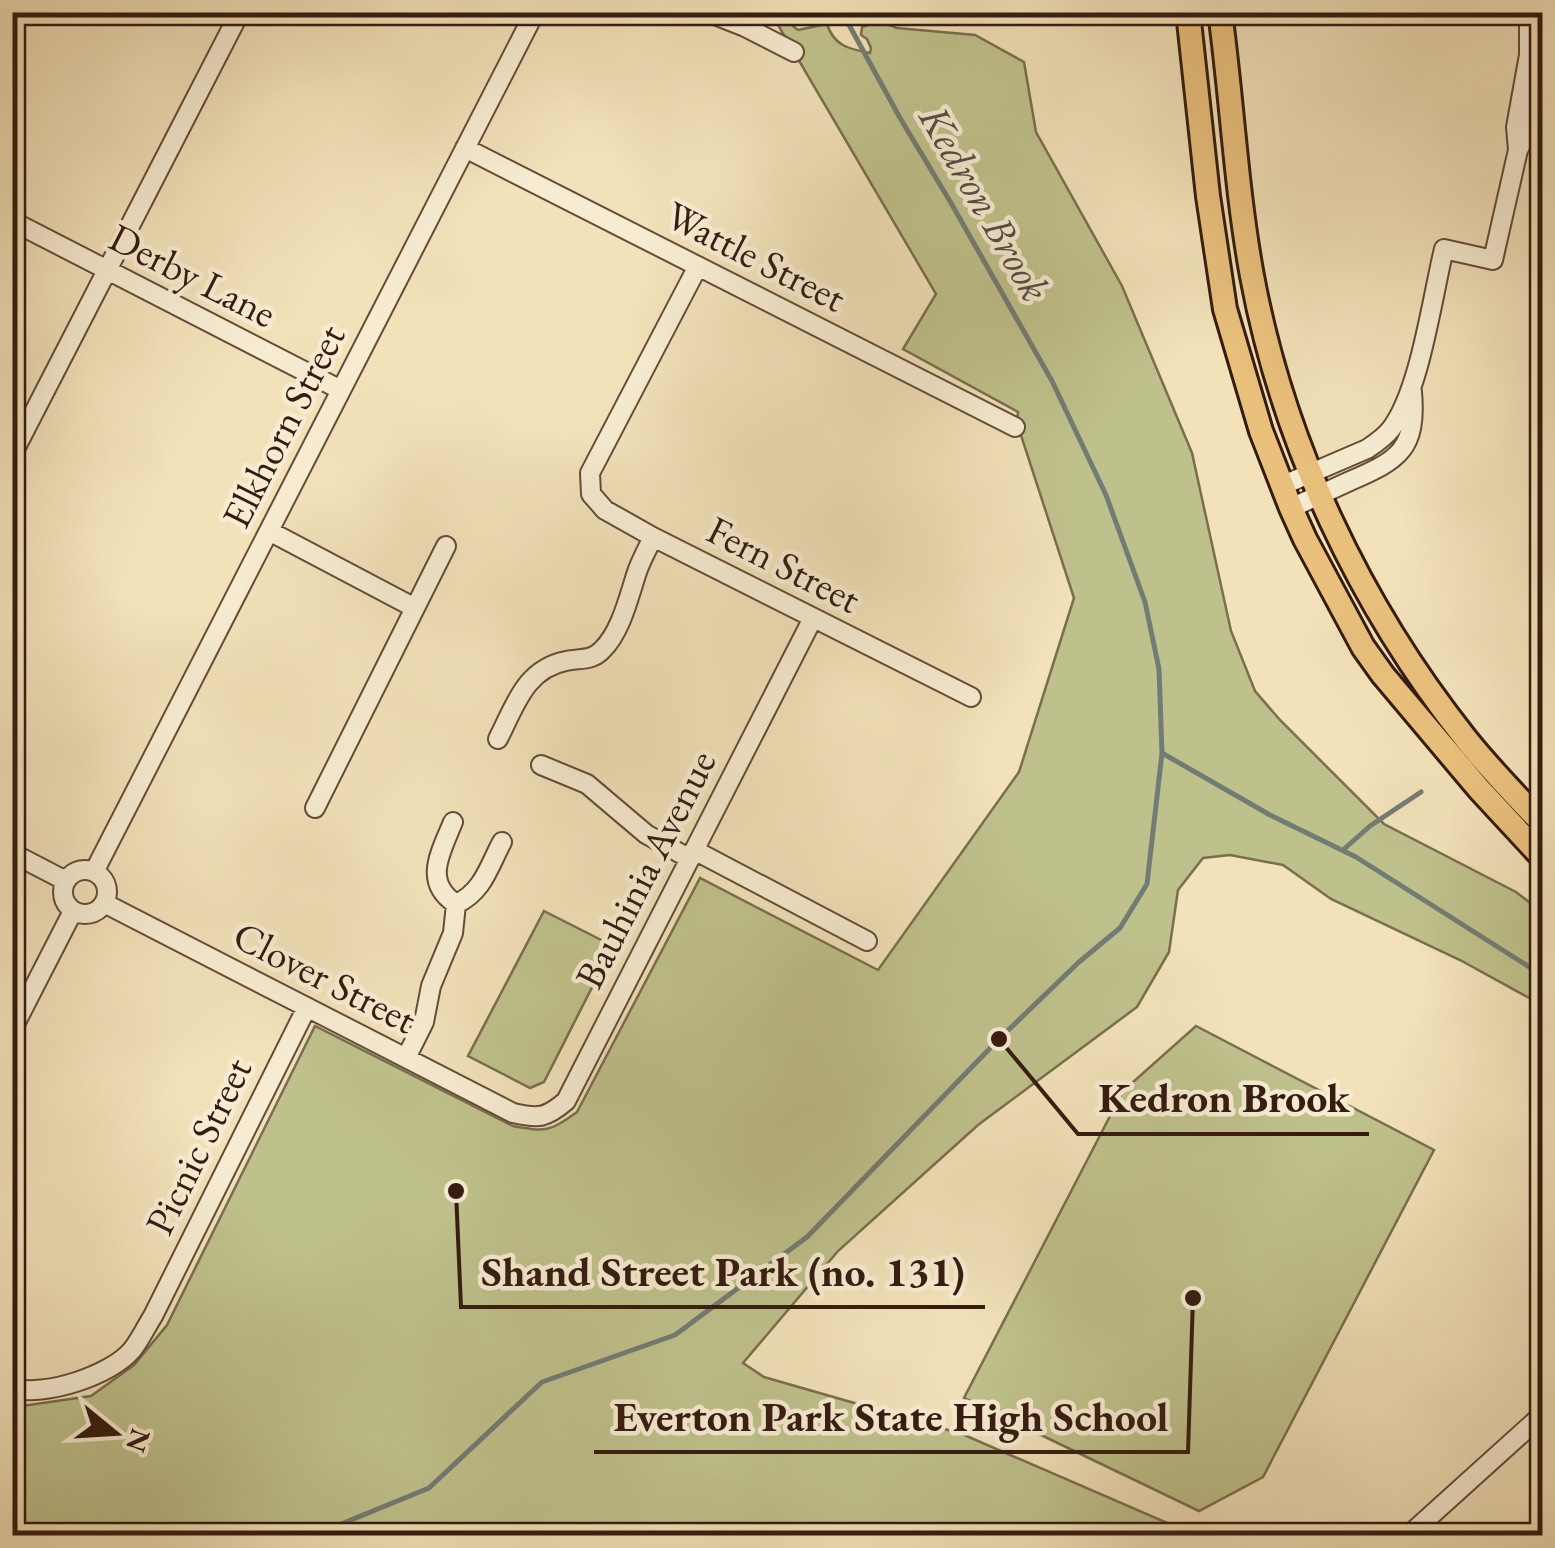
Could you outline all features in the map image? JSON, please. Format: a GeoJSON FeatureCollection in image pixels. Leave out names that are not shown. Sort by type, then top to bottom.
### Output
{"type":"FeatureCollection","features":[{"type":"Feature","properties":{"kind":"main road"},"geometry":{"type":"LineString","coordinates":[[1188,12],[1225,309],[1251,400],[1291,508],[1364,647],[1383,675],[1478,789],[1542,857]]}},
{"type":"Feature","properties":{"kind":"main road"},"geometry":{"type":"LineString","coordinates":[[1220,12],[1253,279],[1280,383],[1316,484],[1367,589],[1402,648],[1466,740],[1542,823]]}},
{"type":"Feature","properties":{"kind":"street"},"geometry":{"type":"LineString","coordinates":[[12,455],[240,12]]}},
{"type":"Feature","properties":{"kind":"street","name":"Elkhorn Street"},"geometry":{"type":"LineString","coordinates":[[94,872],[535,12]]}},
{"type":"Feature","properties":{"kind":"street"},"geometry":{"type":"LineString","coordinates":[[707,12],[794,52]]}},
{"type":"Feature","properties":{"kind":"street"},"geometry":{"type":"LineString","coordinates":[[1518,150],[1516,127],[1530,55],[1529,12]]}},
{"type":"Feature","properties":{"kind":"street"},"geometry":{"type":"LineString","coordinates":[[1282,486],[1316,484],[1387,464],[1407,442],[1413,424],[1412,387],[1444,250],[1492,260],[1518,150],[1530,130],[1542,81]]}},
{"type":"Feature","properties":{"kind":"street","name":"Wattle Street"},"geometry":{"type":"LineString","coordinates":[[465,148],[1015,428]]}},
{"type":"Feature","properties":{"kind":"street","name":"Derby Lane"},"geometry":{"type":"LineString","coordinates":[[12,221],[341,390]]}},
{"type":"Feature","properties":{"kind":"street","name":"Fern Street"},"geometry":{"type":"LineString","coordinates":[[698,266],[590,473],[591,494],[605,510],[653,537],[971,697]]}},
{"type":"Feature","properties":{"kind":"street"},"geometry":{"type":"LineString","coordinates":[[1291,508],[1316,484]]}},
{"type":"Feature","properties":{"kind":"street"},"geometry":{"type":"LineString","coordinates":[[269,531],[415,608]]}},
{"type":"Feature","properties":{"kind":"street"},"geometry":{"type":"LineString","coordinates":[[498,740],[530,679],[565,660],[599,654],[607,645],[653,537]]}},
{"type":"Feature","properties":{"kind":"street"},"geometry":{"type":"LineString","coordinates":[[314,808],[446,546]]}},
{"type":"Feature","properties":{"kind":"street","name":"Bauhinia Avenue"},"geometry":{"type":"LineString","coordinates":[[514,1114],[535,1118],[552,1113],[566,1101],[814,618]]}},
{"type":"Feature","properties":{"kind":"street"},"geometry":{"type":"LineString","coordinates":[[542,765],[587,784],[646,834],[867,941]]}},
{"type":"Feature","properties":{"kind":"street"},"geometry":{"type":"LineString","coordinates":[[453,822],[438,858],[436,882],[444,896],[456,904]]}},
{"type":"Feature","properties":{"kind":"street"},"geometry":{"type":"LineString","coordinates":[[456,904],[478,890],[502,842]]}},
{"type":"Feature","properties":{"kind":"street"},"geometry":{"type":"LineString","coordinates":[[12,854],[66,881]]}},
{"type":"Feature","properties":{"kind":"street"},"geometry":{"type":"LineString","coordinates":[[81,870],[94,872],[108,891],[104,903],[87,914],[73,911],[64,900],[66,881],[81,870]]}},
{"type":"Feature","properties":{"kind":"street","name":"Clover Street"},"geometry":{"type":"LineString","coordinates":[[104,903],[514,1114]]}},
{"type":"Feature","properties":{"kind":"street"},"geometry":{"type":"LineString","coordinates":[[406,1058],[424,1022],[431,986],[453,933],[456,904]]}},
{"type":"Feature","properties":{"kind":"street"},"geometry":{"type":"LineString","coordinates":[[12,1030],[73,911]]}},
{"type":"Feature","properties":{"kind":"street","name":"Picnic Street"},"geometry":{"type":"LineString","coordinates":[[12,1388],[78,1383],[113,1366],[131,1351],[153,1316],[306,1007]]}},
{"type":"Feature","properties":{"kind":"street"},"geometry":{"type":"LineString","coordinates":[[1408,1536],[1542,1414]]}},
{"type":"Feature","properties":{"kind":"green space"},"geometry":{"type":"Polygon","coordinates":[[[771,13],[786,13],[789,23],[798,30],[827,24],[843,45],[870,53],[867,39],[861,35],[862,27],[880,24],[975,35],[1024,62],[1036,132],[1122,286],[1192,453],[1231,631],[1255,691],[1384,824],[1516,892],[1542,912],[1542,1005],[1460,960],[1331,899],[1283,865],[1230,855],[1203,858],[1178,890],[1169,952],[1137,1007],[978,1125],[838,1251],[743,1363],[764,1377],[962,1434],[1195,1535],[13,1535],[12,1403],[22,1406],[91,1396],[134,1365],[167,1325],[315,1026],[513,1126],[553,1127],[577,1112],[700,878],[878,970],[1019,772],[1074,598],[1017,423],[1018,412],[903,349],[936,294],[771,13]]]}},
{"type":"Feature","properties":{"kind":"green space"},"geometry":{"type":"Polygon","coordinates":[[[544,911],[613,946],[544,1082],[530,1088],[468,1056],[544,911]]]}},
{"type":"Feature","properties":{"kind":"green space"},"geometry":{"type":"Polygon","coordinates":[[[1196,1026],[1434,1150],[1263,1477],[1199,1511],[964,1398],[1123,1091],[1196,1026]]]}},
{"type":"Feature","properties":{"kind":"waterway","name":"Kedron Brook"},"geometry":{"type":"LineString","coordinates":[[306,1536],[429,1488],[542,1382],[675,1335],[807,1237],[999,1039],[1120,928],[1147,884],[1162,753],[1159,669],[1145,602],[1106,495],[1052,381],[842,12]]}},
{"type":"Feature","properties":{"kind":"waterway"},"geometry":{"type":"LineString","coordinates":[[1162,753],[1270,815],[1356,857],[1542,975]]}},
{"type":"Feature","properties":{"kind":"waterway"},"geometry":{"type":"LineString","coordinates":[[1343,850],[1370,826],[1421,792]]}},
{"type":"Feature","properties":{"kind":"place","name":"Kedron Brook"},"geometry":{"type":"Point","coordinates":[999,1039]}},
{"type":"Feature","properties":{"kind":"place","name":"Shand Street Park (no. 131)"},"geometry":{"type":"Point","coordinates":[456,1191]}},
{"type":"Feature","properties":{"kind":"place","name":"Everton Park State High School"},"geometry":{"type":"Point","coordinates":[1193,1298]}}]}
